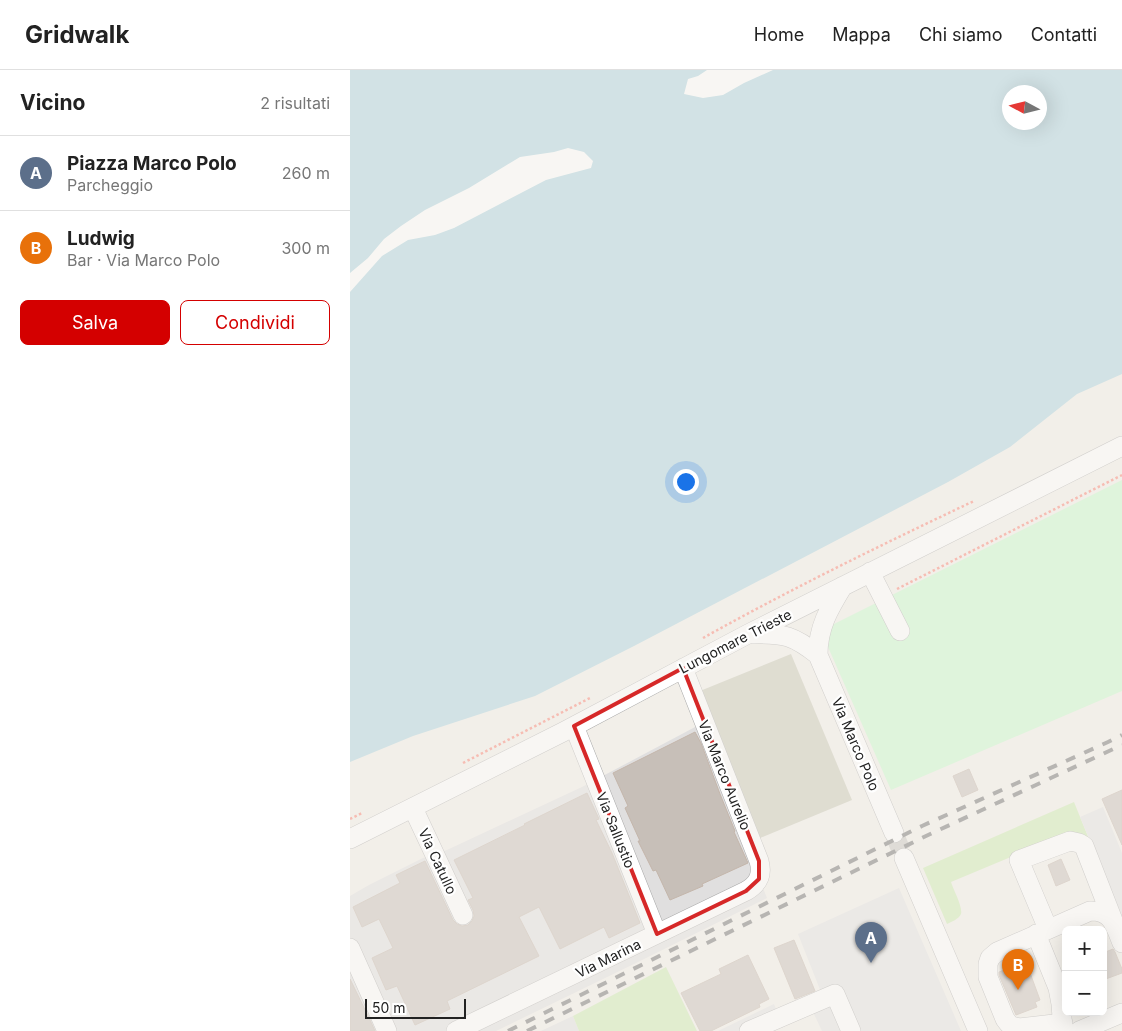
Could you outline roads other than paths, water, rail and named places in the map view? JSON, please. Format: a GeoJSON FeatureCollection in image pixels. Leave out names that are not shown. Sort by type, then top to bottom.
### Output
{"type":"FeatureCollection","features":[{"type":"Feature","properties":{"kind":"street","name":"Lungomare Trieste"},"geometry":{"type":"LineString","coordinates":[[350,839],[574,726],[797,609],[1122,446]]}},
{"type":"Feature","properties":{"kind":"street"},"geometry":{"type":"LineString","coordinates":[[870,572],[900,631]]}},
{"type":"Feature","properties":{"kind":"street"},"geometry":{"type":"LineString","coordinates":[[748,634],[778,634],[814,647],[828,612],[843,586]]}},
{"type":"Feature","properties":{"kind":"street","name":"Via Marco Polo"},"geometry":{"type":"LineString","coordinates":[[797,609],[810,624],[814,647],[894,833]]}},
{"type":"Feature","properties":{"kind":"street","name":"Via Marco Aurelio"},"geometry":{"type":"LineString","coordinates":[[683,668],[759,861],[761,872],[757,882]]}},
{"type":"Feature","properties":{"kind":"street","name":"Via Sallustio"},"geometry":{"type":"LineString","coordinates":[[574,726],[657,934]]}},
{"type":"Feature","properties":{"kind":"street","name":"Via Catullo"},"geometry":{"type":"LineString","coordinates":[[413,808],[463,915]]}},
{"type":"Feature","properties":{"kind":"street"},"geometry":{"type":"LineString","coordinates":[[1068,1028],[1020,860],[1070,841],[1084,846],[1122,944]]}},
{"type":"Feature","properties":{"kind":"street"},"geometry":{"type":"LineString","coordinates":[[904,858],[978,1031]]}},
{"type":"Feature","properties":{"kind":"street","name":"Via Marina"},"geometry":{"type":"LineString","coordinates":[[456,1031],[746,891],[757,882]]}},
{"type":"Feature","properties":{"kind":"street"},"geometry":{"type":"LineString","coordinates":[[1114,924],[1102,912],[1090,911],[994,954],[988,964],[988,977],[1005,1019],[1011,1026],[1019,1028],[1068,1028],[1122,1013]]}},
{"type":"Feature","properties":{"kind":"street"},"geometry":{"type":"LineString","coordinates":[[350,948],[387,1031]]}},
{"type":"Feature","properties":{"kind":"street"},"geometry":{"type":"LineString","coordinates":[[749,1031],[835,994],[851,1031]]}},
{"type":"Feature","properties":{"kind":"water"},"geometry":{"type":"Polygon","coordinates":[[[350,70],[1122,70],[1122,374],[1077,394],[1010,447],[948,482],[634,646],[535,696],[413,736],[350,762],[350,70]]]}},
{"type":"Feature","properties":{"kind":"tunnel"},"geometry":{"type":"LineString","coordinates":[[894,833],[904,858]]}},
{"type":"Feature","properties":{"kind":"railway"},"geometry":{"type":"LineString","coordinates":[[508,1031],[922,826],[1122,735]]}},
{"type":"Feature","properties":{"kind":"railway"},"geometry":{"type":"LineString","coordinates":[[527,1031],[926,836],[1122,745]]}},
{"type":"Feature","properties":{"kind":"place","name":"Piazza Marco Polo"},"geometry":{"type":"Point","coordinates":[871,963]}},
{"type":"Feature","properties":{"kind":"place","name":"Ludwig"},"geometry":{"type":"Point","coordinates":[1018,990]}}]}
